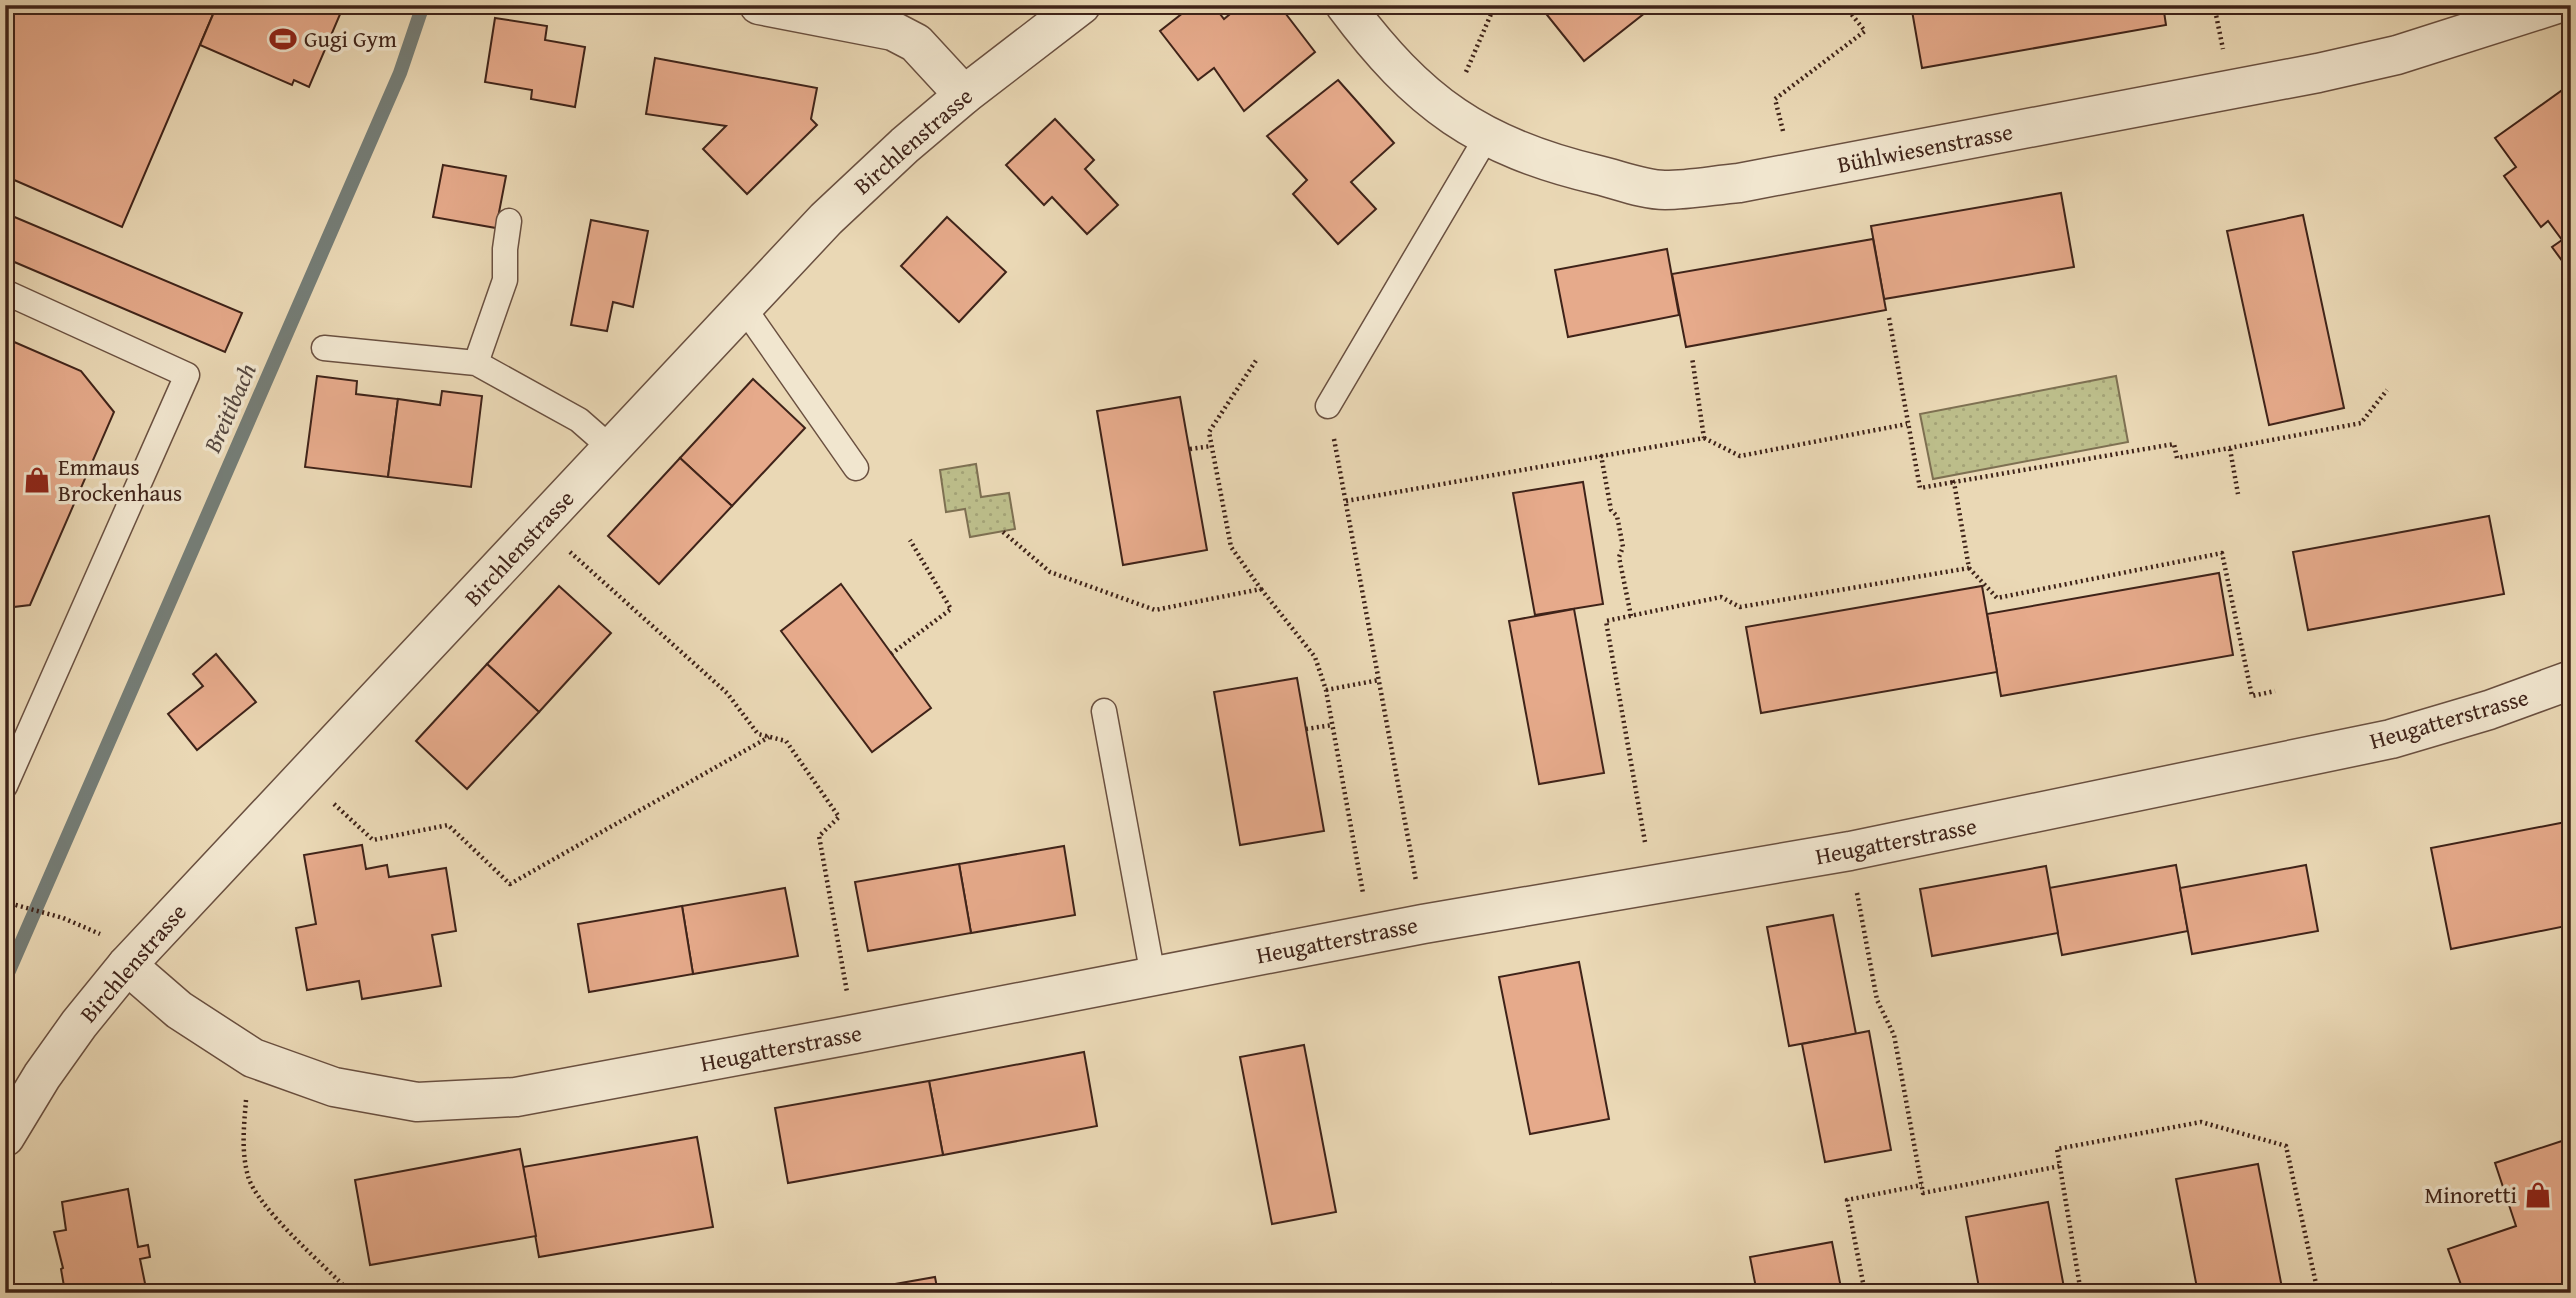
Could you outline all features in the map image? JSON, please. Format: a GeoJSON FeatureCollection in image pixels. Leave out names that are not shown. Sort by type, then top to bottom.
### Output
{"type":"FeatureCollection","features":[{"type":"Feature","properties":{"kind":"street"},"geometry":{"type":"LineString","coordinates":[[759,5],[893,31],[916,43],[964,95]]}},
{"type":"Feature","properties":{"kind":"street","name":"Birchlenstrasse"},"geometry":{"type":"LineString","coordinates":[[5,1137],[79,1024],[127,965],[827,219],[905,145],[964,95],[1081,5]]}},
{"type":"Feature","properties":{"kind":"street","name":"Bühlwiesenstrasse"},"geometry":{"type":"LineString","coordinates":[[1345,5],[1368,37],[1410,82],[1448,114],[1486,138],[1563,167],[1663,190],[1740,183],[2318,73],[2398,55],[2554,5]]}},
{"type":"Feature","properties":{"kind":"street","name":"Heugatterstrasse"},"geometry":{"type":"LineString","coordinates":[[127,965],[178,1010],[253,1058],[334,1087],[417,1102],[516,1097],[1423,924],[1850,851],[2391,739],[2489,710],[2571,680]]}},
{"type":"Feature","properties":{"kind":"lane"},"geometry":{"type":"LineString","coordinates":[[1328,406],[1486,138]]}},
{"type":"Feature","properties":{"kind":"lane"},"geometry":{"type":"LineString","coordinates":[[476,363],[505,281],[505,249],[509,221]]}},
{"type":"Feature","properties":{"kind":"lane"},"geometry":{"type":"LineString","coordinates":[[5,292],[187,375],[5,786]]}},
{"type":"Feature","properties":{"kind":"lane"},"geometry":{"type":"LineString","coordinates":[[744,308],[856,468]]}},
{"type":"Feature","properties":{"kind":"lane"},"geometry":{"type":"LineString","coordinates":[[324,348],[476,363],[579,420],[612,449]]}},
{"type":"Feature","properties":{"kind":"lane"},"geometry":{"type":"LineString","coordinates":[[1104,711],[1153,976]]}},
{"type":"Feature","properties":{"kind":"path"},"geometry":{"type":"LineString","coordinates":[[1448,114],[1495,5]]}},
{"type":"Feature","properties":{"kind":"path"},"geometry":{"type":"LineString","coordinates":[[1793,173],[1775,99],[1865,32],[1844,5]]}},
{"type":"Feature","properties":{"kind":"path"},"geometry":{"type":"LineString","coordinates":[[1889,318],[1920,488],[2174,444],[2177,458],[2361,423],[2387,390]]}},
{"type":"Feature","properties":{"kind":"path"},"geometry":{"type":"LineString","coordinates":[[1692,357],[1704,438]]}},
{"type":"Feature","properties":{"kind":"path"},"geometry":{"type":"LineString","coordinates":[[1257,359],[1209,432],[1211,446],[1231,547],[1315,657],[1326,690],[1370,934]]}},
{"type":"Feature","properties":{"kind":"path"},"geometry":{"type":"LineString","coordinates":[[1328,406],[1423,924]]}},
{"type":"Feature","properties":{"kind":"path"},"geometry":{"type":"LineString","coordinates":[[1346,501],[1704,438],[1740,456],[1908,424]]}},
{"type":"Feature","properties":{"kind":"path"},"geometry":{"type":"LineString","coordinates":[[1189,449],[1211,446]]}},
{"type":"Feature","properties":{"kind":"path"},"geometry":{"type":"LineString","coordinates":[[2230,449],[2238,494]]}},
{"type":"Feature","properties":{"kind":"path"},"geometry":{"type":"LineString","coordinates":[[1601,455],[1611,510],[1617,516],[1623,547],[1619,557],[1631,616]]}},
{"type":"Feature","properties":{"kind":"path"},"geometry":{"type":"LineString","coordinates":[[1954,482],[1969,568],[1997,598],[2222,553],[2252,696],[2275,691]]}},
{"type":"Feature","properties":{"kind":"path"},"geometry":{"type":"LineString","coordinates":[[540,525],[727,693],[758,734],[786,741],[839,817],[819,836],[855,1034]]}},
{"type":"Feature","properties":{"kind":"path"},"geometry":{"type":"LineString","coordinates":[[1003,532],[1050,572],[1156,610],[1261,589]]}},
{"type":"Feature","properties":{"kind":"path"},"geometry":{"type":"LineString","coordinates":[[891,654],[951,609],[910,540]]}},
{"type":"Feature","properties":{"kind":"path"},"geometry":{"type":"LineString","coordinates":[[1652,885],[1606,621],[1721,597],[1740,607],[1969,568]]}},
{"type":"Feature","properties":{"kind":"path"},"geometry":{"type":"LineString","coordinates":[[1326,690],[1379,680]]}},
{"type":"Feature","properties":{"kind":"path"},"geometry":{"type":"LineString","coordinates":[[1306,729],[1332,725]]}},
{"type":"Feature","properties":{"kind":"path"},"geometry":{"type":"LineString","coordinates":[[303,776],[373,840],[448,825],[510,884],[770,737]]}},
{"type":"Feature","properties":{"kind":"path"},"geometry":{"type":"LineString","coordinates":[[1850,851],[1877,1000],[1894,1035],[1923,1193],[2060,1166]]}},
{"type":"Feature","properties":{"kind":"path"},"geometry":{"type":"LineString","coordinates":[[5,902],[63,918]]}},
{"type":"Feature","properties":{"kind":"path"},"geometry":{"type":"LineString","coordinates":[[253,1058],[246,1099],[243,1149],[248,1179],[262,1204],[351,1293]]}},
{"type":"Feature","properties":{"kind":"path"},"geometry":{"type":"LineString","coordinates":[[2081,1293],[2057,1149],[2202,1122],[2286,1146],[2318,1293]]}},
{"type":"Feature","properties":{"kind":"path"},"geometry":{"type":"LineString","coordinates":[[1865,1293],[1847,1200],[1922,1185]]}},
{"type":"Feature","properties":{"kind":"green space"},"geometry":{"type":"Polygon","coordinates":[[[2116,376],[2128,442],[1933,479],[1920,414],[2116,376]]]}},
{"type":"Feature","properties":{"kind":"green space"},"geometry":{"type":"Polygon","coordinates":[[[976,464],[981,497],[1009,493],[1015,529],[970,537],[965,509],[946,512],[940,470],[976,464]]]}},
{"type":"Feature","properties":{"kind":"building"},"geometry":{"type":"Polygon","coordinates":[[[5,5],[217,5],[122,227],[5,176],[5,5]]]}},
{"type":"Feature","properties":{"kind":"building"},"geometry":{"type":"Polygon","coordinates":[[[217,5],[344,5],[309,87],[294,80],[292,85],[200,45],[217,5]]]}},
{"type":"Feature","properties":{"kind":"building"},"geometry":{"type":"Polygon","coordinates":[[[1193,5],[1213,5],[1224,19],[1241,5],[1279,5],[1315,52],[1244,111],[1214,68],[1198,80],[1160,31],[1193,5]]]}},
{"type":"Feature","properties":{"kind":"building"},"geometry":{"type":"Polygon","coordinates":[[[1539,5],[1655,5],[1584,61],[1539,5]]]}},
{"type":"Feature","properties":{"kind":"building"},"geometry":{"type":"Polygon","coordinates":[[[1911,5],[2163,5],[2166,25],[1922,68],[1911,5]]]}},
{"type":"Feature","properties":{"kind":"building"},"geometry":{"type":"Polygon","coordinates":[[[495,18],[547,26],[545,40],[585,47],[575,107],[531,99],[532,90],[485,82],[495,18]]]}},
{"type":"Feature","properties":{"kind":"building"},"geometry":{"type":"Polygon","coordinates":[[[655,58],[817,88],[811,119],[817,125],[747,194],[703,149],[726,126],[646,114],[655,58]]]}},
{"type":"Feature","properties":{"kind":"building"},"geometry":{"type":"Polygon","coordinates":[[[1338,80],[1394,143],[1351,182],[1376,209],[1338,244],[1293,194],[1307,180],[1267,136],[1338,80]]]}},
{"type":"Feature","properties":{"kind":"building"},"geometry":{"type":"Polygon","coordinates":[[[2568,86],[2571,90],[2571,273],[2552,247],[2562,240],[2548,221],[2541,227],[2504,176],[2516,167],[2495,138],[2568,86]]]}},
{"type":"Feature","properties":{"kind":"building"},"geometry":{"type":"Polygon","coordinates":[[[1055,119],[1094,160],[1085,169],[1118,205],[1087,234],[1052,197],[1044,205],[1006,165],[1055,119]]]}},
{"type":"Feature","properties":{"kind":"building"},"geometry":{"type":"Polygon","coordinates":[[[443,165],[506,176],[496,228],[433,217],[443,165]]]}},
{"type":"Feature","properties":{"kind":"building"},"geometry":{"type":"Polygon","coordinates":[[[2061,193],[2074,267],[1884,299],[1871,226],[2061,193]]]}},
{"type":"Feature","properties":{"kind":"building"},"geometry":{"type":"Polygon","coordinates":[[[5,213],[242,313],[225,352],[5,258],[5,213]]]}},
{"type":"Feature","properties":{"kind":"building"},"geometry":{"type":"Polygon","coordinates":[[[2303,215],[2344,408],[2269,425],[2227,231],[2303,215]]]}},
{"type":"Feature","properties":{"kind":"building"},"geometry":{"type":"Polygon","coordinates":[[[947,217],[1006,272],[959,322],[901,266],[947,217]]]}},
{"type":"Feature","properties":{"kind":"building"},"geometry":{"type":"Polygon","coordinates":[[[591,220],[648,231],[633,307],[613,302],[607,331],[571,325],[591,220]]]}},
{"type":"Feature","properties":{"kind":"building"},"geometry":{"type":"Polygon","coordinates":[[[1873,239],[1886,310],[1686,347],[1672,274],[1873,239]]]}},
{"type":"Feature","properties":{"kind":"building"},"geometry":{"type":"Polygon","coordinates":[[[1667,249],[1679,315],[1568,337],[1555,270],[1667,249]]]}},
{"type":"Feature","properties":{"kind":"building"},"geometry":{"type":"Polygon","coordinates":[[[5,338],[81,371],[114,412],[30,605],[5,608],[5,338]]]}},
{"type":"Feature","properties":{"kind":"building"},"geometry":{"type":"Polygon","coordinates":[[[317,376],[357,381],[356,394],[398,399],[388,477],[305,467],[317,376]]]}},
{"type":"Feature","properties":{"kind":"building"},"geometry":{"type":"Polygon","coordinates":[[[753,379],[805,428],[732,506],[680,458],[753,379]]]}},
{"type":"Feature","properties":{"kind":"building"},"geometry":{"type":"Polygon","coordinates":[[[442,391],[482,396],[471,487],[388,477],[398,399],[440,405],[442,391]]]}},
{"type":"Feature","properties":{"kind":"building"},"geometry":{"type":"Polygon","coordinates":[[[1180,397],[1207,550],[1123,565],[1097,411],[1180,397]]]}},
{"type":"Feature","properties":{"kind":"building"},"geometry":{"type":"Polygon","coordinates":[[[680,458],[732,506],[659,584],[608,536],[680,458]]]}},
{"type":"Feature","properties":{"kind":"building"},"geometry":{"type":"Polygon","coordinates":[[[1583,482],[1603,604],[1535,615],[1513,493],[1583,482]]]}},
{"type":"Feature","properties":{"kind":"building"},"geometry":{"type":"Polygon","coordinates":[[[2489,516],[2504,594],[2308,630],[2293,552],[2489,516]]]}},
{"type":"Feature","properties":{"kind":"building"},"geometry":{"type":"Polygon","coordinates":[[[2219,573],[2233,655],[2001,696],[1987,614],[2219,573]]]}},
{"type":"Feature","properties":{"kind":"building"},"geometry":{"type":"Polygon","coordinates":[[[841,584],[931,708],[872,752],[781,631],[841,584]]]}},
{"type":"Feature","properties":{"kind":"building"},"geometry":{"type":"Polygon","coordinates":[[[559,586],[611,633],[539,712],[487,664],[559,586]]]}},
{"type":"Feature","properties":{"kind":"building"},"geometry":{"type":"Polygon","coordinates":[[[1982,586],[1997,672],[1761,713],[1746,627],[1982,586]]]}},
{"type":"Feature","properties":{"kind":"building"},"geometry":{"type":"Polygon","coordinates":[[[1574,609],[1604,773],[1539,784],[1509,621],[1574,609]]]}},
{"type":"Feature","properties":{"kind":"building"},"geometry":{"type":"Polygon","coordinates":[[[216,654],[256,702],[197,750],[168,714],[203,686],[193,674],[216,654]]]}},
{"type":"Feature","properties":{"kind":"building"},"geometry":{"type":"Polygon","coordinates":[[[487,664],[539,712],[467,789],[416,741],[487,664]]]}},
{"type":"Feature","properties":{"kind":"building"},"geometry":{"type":"Polygon","coordinates":[[[1297,678],[1324,831],[1240,845],[1214,692],[1297,678]]]}},
{"type":"Feature","properties":{"kind":"building"},"geometry":{"type":"Polygon","coordinates":[[[2571,821],[2571,925],[2451,949],[2431,848],[2571,821]]]}},
{"type":"Feature","properties":{"kind":"building"},"geometry":{"type":"Polygon","coordinates":[[[362,845],[366,869],[387,865],[389,877],[446,868],[456,931],[432,935],[441,986],[362,999],[359,981],[307,990],[296,928],[316,924],[304,855],[362,845]]]}},
{"type":"Feature","properties":{"kind":"building"},"geometry":{"type":"Polygon","coordinates":[[[1064,846],[1075,915],[971,933],[959,864],[1064,846]]]}},
{"type":"Feature","properties":{"kind":"building"},"geometry":{"type":"Polygon","coordinates":[[[959,864],[971,933],[868,951],[855,882],[959,864]]]}},
{"type":"Feature","properties":{"kind":"building"},"geometry":{"type":"Polygon","coordinates":[[[2176,865],[2188,931],[2062,955],[2049,888],[2176,865]]]}},
{"type":"Feature","properties":{"kind":"building"},"geometry":{"type":"Polygon","coordinates":[[[2306,865],[2318,931],[2192,954],[2180,888],[2306,865]]]}},
{"type":"Feature","properties":{"kind":"building"},"geometry":{"type":"Polygon","coordinates":[[[2046,866],[2058,933],[1932,956],[1920,889],[2046,866]]]}},
{"type":"Feature","properties":{"kind":"building"},"geometry":{"type":"Polygon","coordinates":[[[785,888],[798,956],[693,974],[682,906],[785,888]]]}},
{"type":"Feature","properties":{"kind":"building"},"geometry":{"type":"Polygon","coordinates":[[[682,906],[693,974],[589,992],[578,924],[682,906]]]}},
{"type":"Feature","properties":{"kind":"building"},"geometry":{"type":"Polygon","coordinates":[[[1833,915],[1856,1034],[1789,1046],[1767,927],[1833,915]]]}},
{"type":"Feature","properties":{"kind":"building"},"geometry":{"type":"Polygon","coordinates":[[[1579,962],[1609,1119],[1530,1134],[1499,977],[1579,962]]]}},
{"type":"Feature","properties":{"kind":"building"},"geometry":{"type":"Polygon","coordinates":[[[1869,1031],[1891,1150],[1825,1162],[1802,1044],[1869,1031]]]}},
{"type":"Feature","properties":{"kind":"building"},"geometry":{"type":"Polygon","coordinates":[[[1304,1045],[1336,1212],[1272,1224],[1240,1057],[1304,1045]]]}},
{"type":"Feature","properties":{"kind":"building"},"geometry":{"type":"Polygon","coordinates":[[[1084,1052],[1097,1126],[943,1155],[929,1081],[1084,1052]]]}},
{"type":"Feature","properties":{"kind":"building"},"geometry":{"type":"Polygon","coordinates":[[[929,1081],[943,1155],[788,1183],[775,1108],[929,1081]]]}},
{"type":"Feature","properties":{"kind":"building"},"geometry":{"type":"Polygon","coordinates":[[[697,1137],[713,1227],[539,1257],[523,1167],[697,1137]]]}},
{"type":"Feature","properties":{"kind":"building","name":"Minoretti"},"geometry":{"type":"Polygon","coordinates":[[[2571,1138],[2571,1293],[2464,1293],[2448,1249],[2516,1226],[2495,1163],[2571,1138]]]}},
{"type":"Feature","properties":{"kind":"building"},"geometry":{"type":"Polygon","coordinates":[[[520,1149],[536,1236],[370,1265],[355,1180],[520,1149]]]}},
{"type":"Feature","properties":{"kind":"building"},"geometry":{"type":"Polygon","coordinates":[[[2258,1164],[2283,1293],[2198,1293],[2176,1179],[2258,1164]]]}},
{"type":"Feature","properties":{"kind":"building"},"geometry":{"type":"Polygon","coordinates":[[[128,1189],[138,1247],[148,1245],[150,1257],[140,1259],[147,1293],[78,1293],[77,1289],[65,1292],[63,1268],[54,1232],[66,1230],[62,1202],[128,1189]]]}},
{"type":"Feature","properties":{"kind":"building"},"geometry":{"type":"Polygon","coordinates":[[[2048,1202],[2065,1293],[1980,1293],[1966,1217],[2048,1202]]]}},
{"type":"Feature","properties":{"kind":"building"},"geometry":{"type":"Polygon","coordinates":[[[1832,1242],[1842,1293],[1757,1293],[1750,1257],[1832,1242]]]}},
{"type":"Feature","properties":{"kind":"building"},"geometry":{"type":"Polygon","coordinates":[[[935,1277],[938,1293],[844,1293],[935,1277]]]}},
{"type":"Feature","properties":{"kind":"building"},"geometry":{"type":"Polygon","coordinates":[[[1551,1284],[1552,1293],[1506,1293],[1551,1284]]]}},
{"type":"Feature","properties":{"kind":"waterway","name":"Breitibach"},"geometry":{"type":"LineString","coordinates":[[5,980],[400,73],[423,5]]}},
{"type":"Feature","properties":{"kind":"place","name":"Gugi Gym"},"geometry":{"type":"Point","coordinates":[283,39]}},
{"type":"Feature","properties":{"kind":"place","name":"Emmaus Brockenhaus"},"geometry":{"type":"Point","coordinates":[37,480]}},
{"type":"Feature","properties":{"kind":"place","name":"Minoretti"},"geometry":{"type":"Point","coordinates":[2538,1195]}}]}
